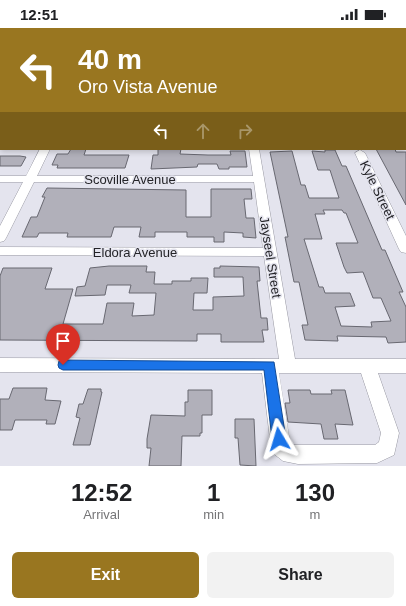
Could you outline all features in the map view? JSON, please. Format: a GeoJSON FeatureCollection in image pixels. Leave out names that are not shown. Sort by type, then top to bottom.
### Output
{"type":"FeatureCollection","features":[{"type":"Feature","properties":{"kind":"street"},"geometry":{"type":"LineString","coordinates":[[0,238],[44,150]]}},
{"type":"Feature","properties":{"kind":"street","name":"Jayseel Street"},"geometry":{"type":"LineString","coordinates":[[254,150],[288,365]]}},
{"type":"Feature","properties":{"kind":"street","name":"Kyle Street"},"geometry":{"type":"LineString","coordinates":[[359,151],[406,249]]}},
{"type":"Feature","properties":{"kind":"street","name":"Scoville Avenue"},"geometry":{"type":"LineString","coordinates":[[0,179],[259,179]]}},
{"type":"Feature","properties":{"kind":"street","name":"Eldora Avenue"},"geometry":{"type":"LineString","coordinates":[[0,252],[271,252]]}},
{"type":"Feature","properties":{"kind":"street"},"geometry":{"type":"LineString","coordinates":[[0,365],[406,366]]}},
{"type":"Feature","properties":{"kind":"street"},"geometry":{"type":"LineString","coordinates":[[269,365],[281,447],[290,454],[298,455],[377,454],[383,452],[387,448],[390,433],[367,365]]}},
{"type":"Feature","properties":{"kind":"building"},"geometry":{"type":"Polygon","coordinates":[[[70,150],[86,150],[84,155],[129,155],[125,168],[57,168],[58,165],[52,165],[57,154],[68,154],[70,150]]]}},
{"type":"Feature","properties":{"kind":"building"},"geometry":{"type":"Polygon","coordinates":[[[158,150],[181,150],[180,154],[208,155],[231,155],[230,151],[245,151],[247,167],[229,167],[229,169],[219,169],[217,164],[198,164],[197,167],[151,169],[153,155],[158,155],[158,150]]]}},
{"type":"Feature","properties":{"kind":"building"},"geometry":{"type":"Polygon","coordinates":[[[325,150],[335,150],[342,166],[346,166],[382,250],[385,250],[403,292],[399,292],[406,307],[406,342],[388,343],[386,337],[337,336],[338,341],[305,340],[302,325],[308,325],[299,282],[294,282],[285,237],[288,237],[270,152],[292,151],[301,185],[305,185],[309,198],[339,198],[330,170],[318,170],[312,151],[325,152],[325,150]],[[323,210],[325,214],[315,214],[322,239],[304,239],[319,287],[323,287],[325,293],[350,293],[355,306],[335,307],[341,326],[372,327],[371,322],[391,321],[381,298],[373,298],[363,272],[347,273],[344,267],[336,243],[358,243],[346,213],[342,210],[323,210]]]}},
{"type":"Feature","properties":{"kind":"building"},"geometry":{"type":"Polygon","coordinates":[[[377,150],[395,150],[396,152],[406,152],[406,205],[377,150]]]}},
{"type":"Feature","properties":{"kind":"building"},"geometry":{"type":"Polygon","coordinates":[[[0,156],[26,157],[21,166],[0,166],[0,156]]]}},
{"type":"Feature","properties":{"kind":"building"},"geometry":{"type":"Polygon","coordinates":[[[47,188],[186,190],[186,217],[211,217],[211,189],[251,189],[252,199],[244,199],[246,218],[254,218],[256,238],[243,237],[243,233],[224,232],[224,242],[214,242],[214,237],[187,237],[187,232],[155,232],[155,237],[139,237],[141,227],[114,227],[111,237],[67,237],[68,233],[39,233],[37,237],[22,237],[31,217],[37,217],[45,197],[42,197],[47,188]]]}},
{"type":"Feature","properties":{"kind":"building"},"geometry":{"type":"Polygon","coordinates":[[[109,266],[147,266],[146,272],[155,272],[154,284],[172,284],[172,281],[191,281],[191,278],[208,278],[207,293],[194,293],[193,310],[213,310],[213,297],[244,296],[243,277],[214,277],[214,268],[220,268],[220,266],[259,267],[260,281],[257,281],[261,318],[267,318],[268,330],[262,330],[264,342],[221,342],[221,334],[197,334],[197,341],[0,340],[0,276],[3,268],[52,268],[45,289],[73,289],[63,324],[103,324],[107,303],[134,303],[132,316],[154,315],[156,293],[129,293],[131,285],[107,285],[105,295],[75,296],[77,287],[85,286],[90,268],[109,266]]]}},
{"type":"Feature","properties":{"kind":"building"},"geometry":{"type":"Polygon","coordinates":[[[13,388],[47,388],[45,400],[61,401],[55,424],[46,424],[47,420],[15,420],[12,430],[0,430],[0,399],[9,399],[13,388]]]}},
{"type":"Feature","properties":{"kind":"building"},"geometry":{"type":"Polygon","coordinates":[[[88,389],[101,389],[102,392],[90,445],[73,445],[80,418],[76,417],[79,404],[83,404],[88,389]]]}},
{"type":"Feature","properties":{"kind":"building"},"geometry":{"type":"Polygon","coordinates":[[[188,390],[212,390],[212,415],[202,415],[202,433],[200,433],[200,436],[182,436],[181,466],[149,466],[151,448],[147,448],[147,439],[151,415],[185,416],[185,402],[188,402],[188,390]]]}},
{"type":"Feature","properties":{"kind":"building"},"geometry":{"type":"Polygon","coordinates":[[[288,390],[310,390],[311,394],[332,394],[331,390],[345,390],[353,425],[335,424],[338,439],[324,439],[321,424],[288,422],[285,403],[290,403],[288,390]]]}},
{"type":"Feature","properties":{"kind":"building"},"geometry":{"type":"Polygon","coordinates":[[[235,419],[254,419],[256,466],[240,465],[238,438],[235,438],[235,419]]]}},
{"type":"Feature","properties":{"kind":"route"},"geometry":{"type":"LineString","coordinates":[[63,365],[269,365],[279,439]]}}]}
